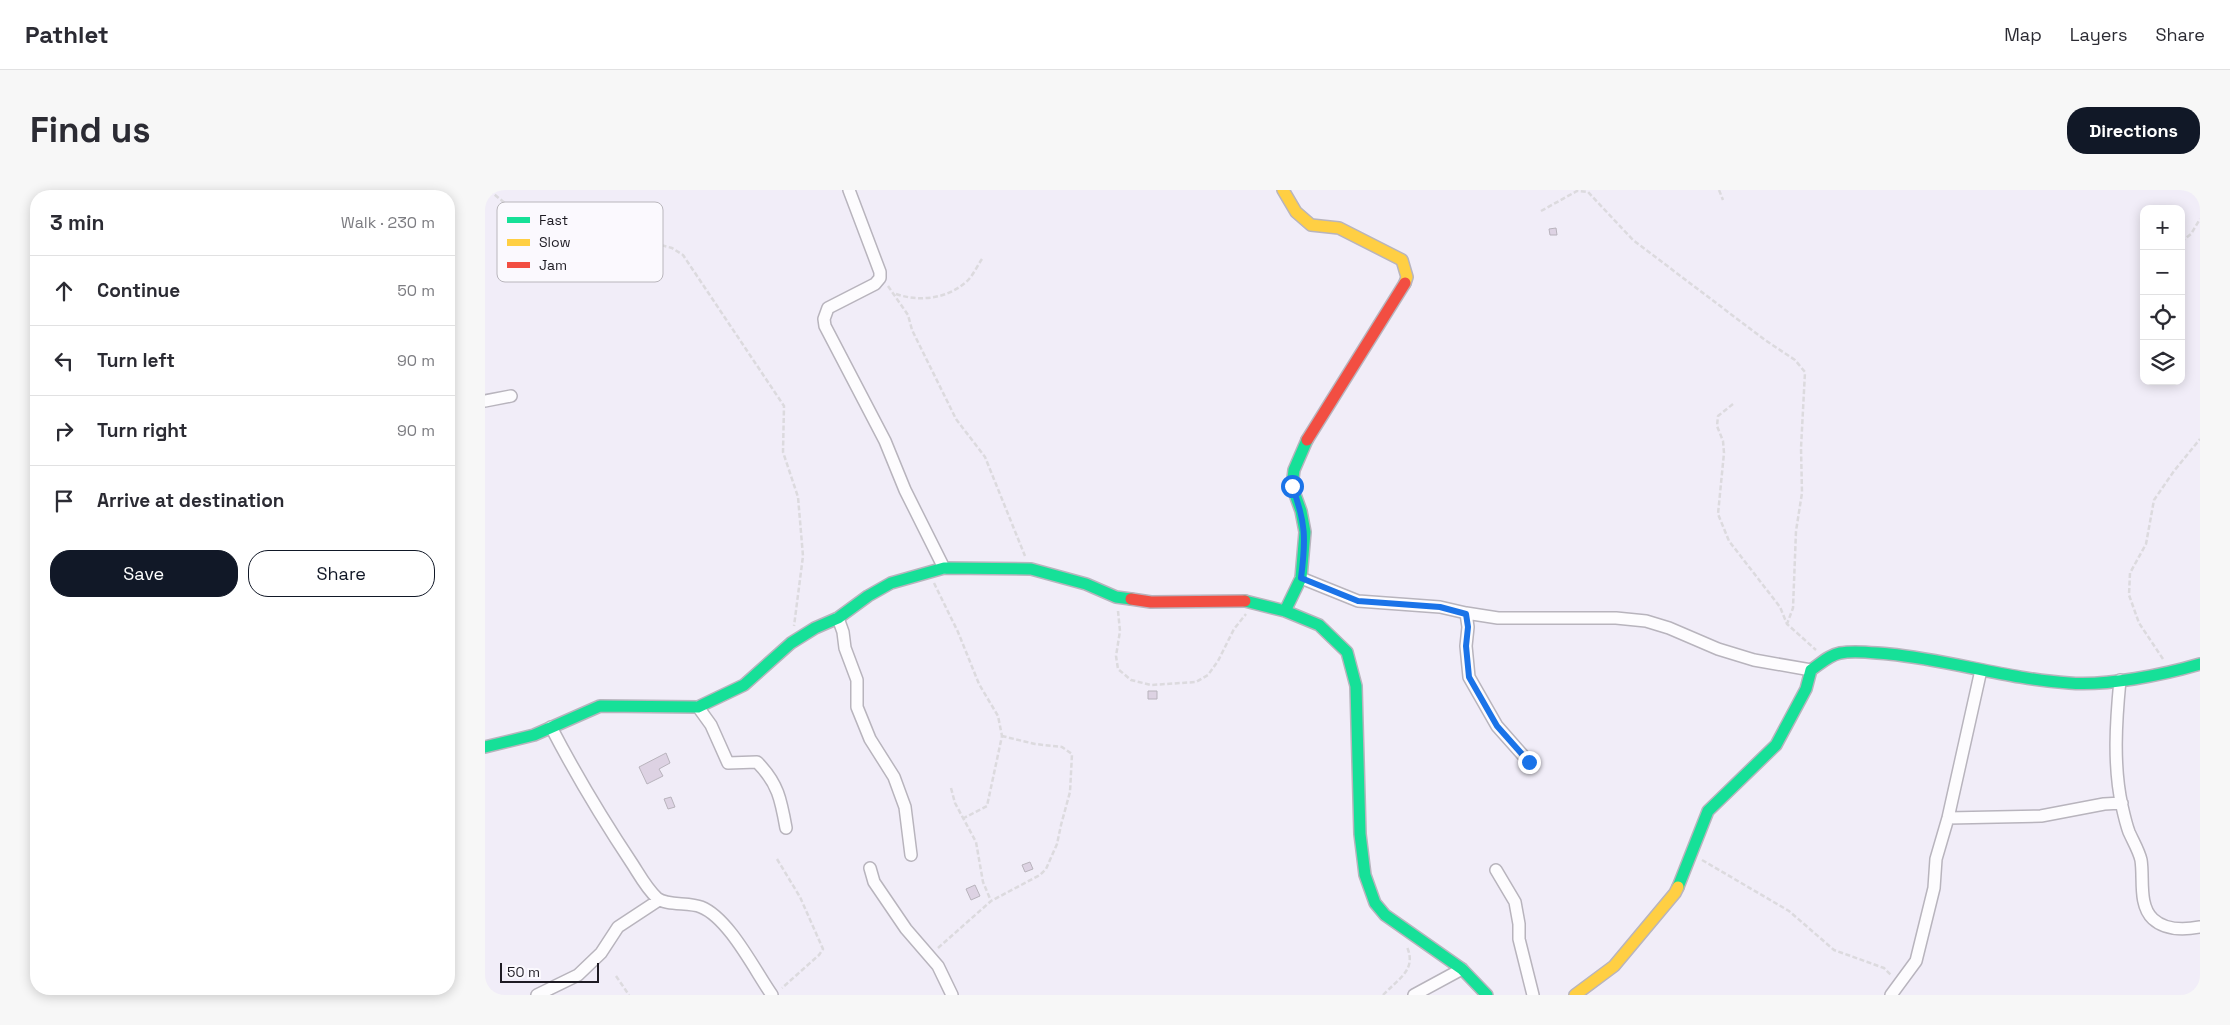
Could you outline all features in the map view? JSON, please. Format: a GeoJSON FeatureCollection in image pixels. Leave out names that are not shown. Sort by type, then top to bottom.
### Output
{"type":"FeatureCollection","features":[{"type":"Feature","properties":{"kind":"street"},"geometry":{"type":"LineString","coordinates":[[849,190],[880,272],[880,278],[875,284],[828,308],[824,319],[825,326],[885,441],[905,490],[945,568]]}},
{"type":"Feature","properties":{"kind":"street"},"geometry":{"type":"LineString","coordinates":[[1283,190],[1295,212],[1311,225],[1339,228],[1402,260],[1407,277],[1404,286],[1388,308],[1309,436],[1294,470],[1292,486],[1301,511],[1305,532],[1301,578],[1285,611]]}},
{"type":"Feature","properties":{"kind":"street"},"geometry":{"type":"LineString","coordinates":[[485,401],[511,396]]}},
{"type":"Feature","properties":{"kind":"street"},"geometry":{"type":"LineString","coordinates":[[485,747],[535,735],[600,706],[698,707],[744,686],[791,643],[815,628],[838,618],[868,596],[891,583],[927,571],[945,568],[1031,569],[1086,584],[1116,597],[1151,602],[1251,601],[1319,624],[1347,652],[1356,686],[1359,834],[1365,875],[1375,902],[1385,915],[1462,968],[1487,995]]}},
{"type":"Feature","properties":{"kind":"street"},"geometry":{"type":"LineString","coordinates":[[1301,578],[1358,601],[1440,607],[1466,614],[1498,618],[1616,618],[1646,622],[1669,628],[1718,649],[1754,660],[1811,670]]}},
{"type":"Feature","properties":{"kind":"street"},"geometry":{"type":"LineString","coordinates":[[1466,614],[1468,627],[1466,646],[1469,677],[1497,726],[1529,762]]}},
{"type":"Feature","properties":{"kind":"street"},"geometry":{"type":"LineString","coordinates":[[838,618],[843,632],[845,648],[857,680],[857,707],[870,740],[894,777],[905,807],[911,855]]}},
{"type":"Feature","properties":{"kind":"street"},"geometry":{"type":"LineString","coordinates":[[1575,995],[1613,966],[1657,917],[1675,893],[1708,812],[1776,745],[1806,689],[1811,670],[1826,659],[1838,654],[1854,651],[1927,658],[1981,670],[2070,683],[2120,680],[2173,672],[2200,664]]}},
{"type":"Feature","properties":{"kind":"street"},"geometry":{"type":"LineString","coordinates":[[1891,995],[1901,984],[1916,961],[1934,888],[1937,859],[1981,670]]}},
{"type":"Feature","properties":{"kind":"street"},"geometry":{"type":"LineString","coordinates":[[2120,680],[2117,715],[2117,764],[2121,803],[2128,829],[2141,859],[2144,904],[2152,919],[2166,927],[2184,930],[2200,927]]}},
{"type":"Feature","properties":{"kind":"street"},"geometry":{"type":"LineString","coordinates":[[698,707],[711,725],[728,763],[757,762],[764,769],[780,794],[786,828]]}},
{"type":"Feature","properties":{"kind":"street"},"geometry":{"type":"LineString","coordinates":[[551,727],[572,768],[614,838],[646,885],[659,900],[667,903],[690,904],[710,912],[776,992]]}},
{"type":"Feature","properties":{"kind":"street"},"geometry":{"type":"LineString","coordinates":[[1948,818],[2041,816],[2104,804],[2121,803]]}},
{"type":"Feature","properties":{"kind":"street"},"geometry":{"type":"LineString","coordinates":[[870,868],[874,882],[905,929],[939,966],[952,995]]}},
{"type":"Feature","properties":{"kind":"street"},"geometry":{"type":"LineString","coordinates":[[1496,870],[1515,902],[1519,924],[1519,939],[1533,995]]}},
{"type":"Feature","properties":{"kind":"street"},"geometry":{"type":"LineString","coordinates":[[537,995],[578,974],[601,953],[619,926],[659,900]]}},
{"type":"Feature","properties":{"kind":"street"},"geometry":{"type":"LineString","coordinates":[[1414,995],[1462,968]]}},
{"type":"Feature","properties":{"kind":"path"},"geometry":{"type":"LineString","coordinates":[[489,190],[504,202]]}},
{"type":"Feature","properties":{"kind":"path"},"geometry":{"type":"LineString","coordinates":[[1719,190],[1723,200]]}},
{"type":"Feature","properties":{"kind":"path"},"geometry":{"type":"LineString","coordinates":[[1541,211],[1577,191],[1588,192],[1633,240],[1765,340],[1795,360],[1805,372],[1801,448],[1802,493],[1795,531],[1793,608],[1787,624]]}},
{"type":"Feature","properties":{"kind":"path"},"geometry":{"type":"LineString","coordinates":[[2185,239],[2191,234],[2200,220]]}},
{"type":"Feature","properties":{"kind":"path"},"geometry":{"type":"LineString","coordinates":[[663,246],[672,248],[683,255],[785,406],[783,452],[798,497],[803,556],[791,643]]}},
{"type":"Feature","properties":{"kind":"path"},"geometry":{"type":"LineString","coordinates":[[895,294],[907,298],[929,298],[949,293],[967,282],[982,259]]}},
{"type":"Feature","properties":{"kind":"path"},"geometry":{"type":"LineString","coordinates":[[880,278],[895,294],[908,315],[913,330],[956,419],[985,457],[1031,569]]}},
{"type":"Feature","properties":{"kind":"path"},"geometry":{"type":"LineString","coordinates":[[1733,404],[1717,416],[1717,426],[1723,441],[1718,514],[1729,541],[1780,607],[1787,624],[1826,659]]}},
{"type":"Feature","properties":{"kind":"path"},"geometry":{"type":"LineString","coordinates":[[2173,672],[2139,623],[2129,595],[2130,573],[2146,544],[2154,500],[2173,471],[2200,438]]}},
{"type":"Feature","properties":{"kind":"path"},"geometry":{"type":"LineString","coordinates":[[927,571],[959,632],[979,684],[998,716],[1002,736],[987,806],[964,818]]}},
{"type":"Feature","properties":{"kind":"path"},"geometry":{"type":"LineString","coordinates":[[1116,597],[1120,631],[1116,656],[1118,669],[1131,680],[1151,685],[1195,682],[1207,675],[1218,662],[1233,629],[1244,618],[1251,601]]}},
{"type":"Feature","properties":{"kind":"path"},"geometry":{"type":"LineString","coordinates":[[929,954],[991,901],[1040,875],[1049,864],[1057,844],[1070,792],[1073,760],[1071,752],[1063,747],[1035,744],[1002,736]]}},
{"type":"Feature","properties":{"kind":"path"},"geometry":{"type":"LineString","coordinates":[[951,788],[955,803],[976,842],[983,882],[991,901]]}},
{"type":"Feature","properties":{"kind":"path"},"geometry":{"type":"LineString","coordinates":[[1692,855],[1789,912],[1834,950],[1884,968],[1901,984]]}},
{"type":"Feature","properties":{"kind":"path"},"geometry":{"type":"LineString","coordinates":[[776,992],[819,955],[823,949],[800,897],[777,859]]}},
{"type":"Feature","properties":{"kind":"path"},"geometry":{"type":"LineString","coordinates":[[1383,995],[1410,967],[1411,956],[1407,947]]}},
{"type":"Feature","properties":{"kind":"path"},"geometry":{"type":"LineString","coordinates":[[616,976],[629,995]]}},
{"type":"Feature","properties":{"kind":"building"},"geometry":{"type":"Polygon","coordinates":[[[1556,228],[1557,235],[1550,235],[1549,229],[1556,228]]]}},
{"type":"Feature","properties":{"kind":"building"},"geometry":{"type":"Polygon","coordinates":[[[1148,691],[1157,691],[1157,699],[1148,699],[1148,691]]]}},
{"type":"Feature","properties":{"kind":"building"},"geometry":{"type":"Polygon","coordinates":[[[666,753],[670,763],[659,769],[663,776],[647,784],[639,767],[666,753]]]}},
{"type":"Feature","properties":{"kind":"building"},"geometry":{"type":"Polygon","coordinates":[[[671,797],[675,807],[668,809],[664,799],[671,797]]]}},
{"type":"Feature","properties":{"kind":"building"},"geometry":{"type":"Polygon","coordinates":[[[1030,862],[1033,869],[1025,872],[1022,865],[1030,862]]]}},
{"type":"Feature","properties":{"kind":"building"},"geometry":{"type":"Polygon","coordinates":[[[975,885],[980,896],[971,900],[966,889],[975,885]]]}},
{"type":"Feature","properties":{"kind":"traffic: fast"},"geometry":{"type":"LineString","coordinates":[[1285,611],[1301,578],[1305,532],[1301,511],[1292,486],[1294,470],[1307,440]]}},
{"type":"Feature","properties":{"kind":"traffic: fast"},"geometry":{"type":"LineString","coordinates":[[485,747],[534,735],[600,706],[698,707],[744,685],[791,643],[815,628],[838,618],[868,596],[891,583],[944,568],[1031,569],[1086,584],[1116,597],[1131,599]]}},
{"type":"Feature","properties":{"kind":"traffic: fast"},"geometry":{"type":"LineString","coordinates":[[1245,601],[1285,611],[1319,625],[1347,652],[1356,686],[1360,834],[1365,875],[1375,903],[1385,915],[1462,969],[1487,995]]}},
{"type":"Feature","properties":{"kind":"traffic: fast"},"geometry":{"type":"LineString","coordinates":[[1678,887],[1708,811],[1776,745],[1806,689],[1811,670],[1832,656],[1852,652],[1889,654],[2024,678],[2069,683],[2100,683],[2135,679],[2200,664]]}},
{"type":"Feature","properties":{"kind":"traffic: slow"},"geometry":{"type":"LineString","coordinates":[[1283,190],[1296,212],[1311,225],[1339,228],[1402,260],[1407,277],[1405,283]]}},
{"type":"Feature","properties":{"kind":"traffic: slow"},"geometry":{"type":"LineString","coordinates":[[1575,995],[1614,966],[1678,887]]}},
{"type":"Feature","properties":{"kind":"traffic: jam"},"geometry":{"type":"LineString","coordinates":[[1307,440],[1405,283]]}},
{"type":"Feature","properties":{"kind":"traffic: jam"},"geometry":{"type":"LineString","coordinates":[[1131,599],[1151,602],[1245,601]]}},
{"type":"Feature","properties":{"kind":"route"},"geometry":{"type":"LineString","coordinates":[[1292,486],[1301,511],[1305,532],[1301,578],[1358,601],[1440,607],[1466,614],[1468,627],[1466,646],[1469,677],[1497,726],[1529,762]]}}]}
